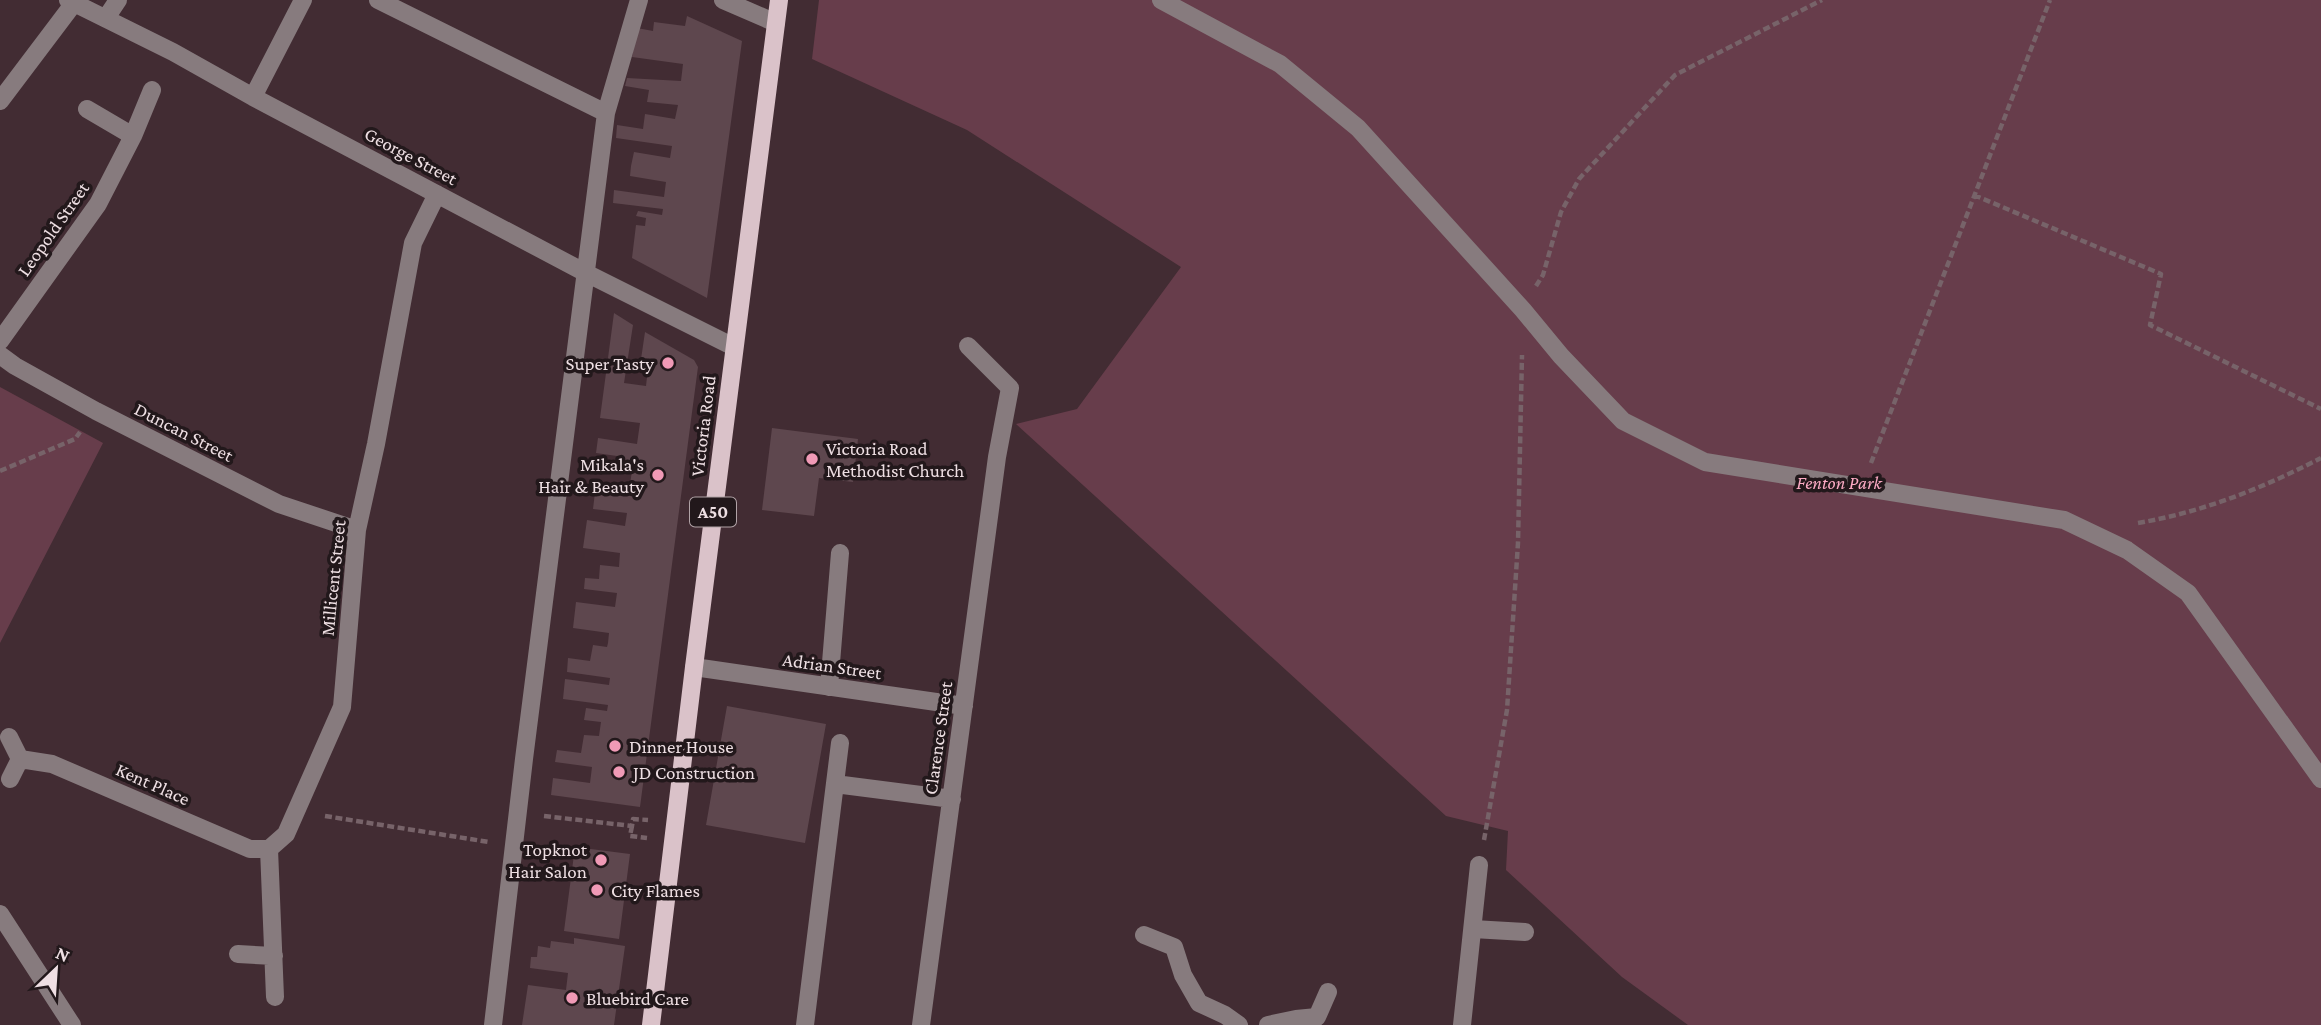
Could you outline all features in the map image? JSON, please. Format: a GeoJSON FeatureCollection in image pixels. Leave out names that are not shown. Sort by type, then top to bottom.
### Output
{"type":"FeatureCollection","features":[{"type":"Feature","properties":{"kind":"main road","name":"Victoria Road"},"geometry":{"type":"LineString","coordinates":[[651,1025],[779,0]]}},
{"type":"Feature","properties":{"kind":"street"},"geometry":{"type":"LineString","coordinates":[[106,18],[118,0]]}},
{"type":"Feature","properties":{"kind":"street"},"geometry":{"type":"LineString","coordinates":[[253,97],[303,0]]}},
{"type":"Feature","properties":{"kind":"street"},"geometry":{"type":"LineString","coordinates":[[378,0],[606,113]]}},
{"type":"Feature","properties":{"kind":"street"},"geometry":{"type":"LineString","coordinates":[[493,1025],[517,813],[606,113],[639,0]]}},
{"type":"Feature","properties":{"kind":"street"},"geometry":{"type":"LineString","coordinates":[[723,0],[776,23]]}},
{"type":"Feature","properties":{"kind":"street"},"geometry":{"type":"LineString","coordinates":[[1161,0],[1280,64],[1358,128],[1523,310],[1561,356],[1623,421],[1706,462],[2064,520],[2127,550],[2188,593],[2321,779]]}},
{"type":"Feature","properties":{"kind":"street"},"geometry":{"type":"LineString","coordinates":[[0,101],[71,2]]}},
{"type":"Feature","properties":{"kind":"street","name":"George Street"},"geometry":{"type":"LineString","coordinates":[[71,2],[173,52],[586,273],[734,347]]}},
{"type":"Feature","properties":{"kind":"street","name":"Leopold Street"},"geometry":{"type":"LineString","coordinates":[[0,341],[98,204],[133,136],[152,90]]}},
{"type":"Feature","properties":{"kind":"street"},"geometry":{"type":"LineString","coordinates":[[87,109],[133,136]]}},
{"type":"Feature","properties":{"kind":"street","name":"Millicent Street"},"geometry":{"type":"LineString","coordinates":[[269,849],[286,834],[298,812],[342,707],[357,530],[376,444],[413,243],[437,194]]}},
{"type":"Feature","properties":{"kind":"street","name":"Clarence Street"},"geometry":{"type":"LineString","coordinates":[[921,1025],[997,457],[1010,388],[968,346]]}},
{"type":"Feature","properties":{"kind":"street","name":"Duncan Street"},"geometry":{"type":"LineString","coordinates":[[0,355],[96,411],[279,504],[357,530]]}},
{"type":"Feature","properties":{"kind":"street"},"geometry":{"type":"LineString","coordinates":[[829,687],[841,553]]}},
{"type":"Feature","properties":{"kind":"street","name":"Adrian Street"},"geometry":{"type":"LineString","coordinates":[[694,667],[964,706]]}},
{"type":"Feature","properties":{"kind":"street"},"geometry":{"type":"LineString","coordinates":[[9,737],[20,759],[10,779]]}},
{"type":"Feature","properties":{"kind":"street"},"geometry":{"type":"LineString","coordinates":[[804,1025],[840,743]]}},
{"type":"Feature","properties":{"kind":"street","name":"Kent Place"},"geometry":{"type":"LineString","coordinates":[[20,759],[51,764],[250,849],[269,849]]}},
{"type":"Feature","properties":{"kind":"street"},"geometry":{"type":"LineString","coordinates":[[835,784],[951,799]]}},
{"type":"Feature","properties":{"kind":"street"},"geometry":{"type":"LineString","coordinates":[[269,849],[275,997]]}},
{"type":"Feature","properties":{"kind":"street"},"geometry":{"type":"LineString","coordinates":[[1462,1025],[1479,865]]}},
{"type":"Feature","properties":{"kind":"street"},"geometry":{"type":"LineString","coordinates":[[0,914],[72,1025]]}},
{"type":"Feature","properties":{"kind":"street"},"geometry":{"type":"LineString","coordinates":[[1473,929],[1525,932]]}},
{"type":"Feature","properties":{"kind":"street"},"geometry":{"type":"LineString","coordinates":[[1144,935],[1174,947],[1182,975],[1199,1003],[1226,1015],[1239,1025]]}},
{"type":"Feature","properties":{"kind":"street"},"geometry":{"type":"LineString","coordinates":[[238,954],[274,956]]}},
{"type":"Feature","properties":{"kind":"street"},"geometry":{"type":"LineString","coordinates":[[1268,1025],[1317,1017],[1328,992]]}},
{"type":"Feature","properties":{"kind":"path"},"geometry":{"type":"LineString","coordinates":[[1479,865],[1507,710],[1518,543],[1523,310],[1543,275],[1561,212],[1579,179],[1675,75],[1822,0]]}},
{"type":"Feature","properties":{"kind":"path"},"geometry":{"type":"LineString","coordinates":[[1863,486],[2050,0]]}},
{"type":"Feature","properties":{"kind":"path"},"geometry":{"type":"LineString","coordinates":[[1974,195],[2161,274],[2150,326],[2321,409]]}},
{"type":"Feature","properties":{"kind":"path"},"geometry":{"type":"LineString","coordinates":[[0,471],[75,439],[96,411]]}},
{"type":"Feature","properties":{"kind":"path"},"geometry":{"type":"LineString","coordinates":[[2134,523],[2174,517],[2271,484],[2321,458]]}},
{"type":"Feature","properties":{"kind":"path"},"geometry":{"type":"LineString","coordinates":[[298,812],[514,846]]}},
{"type":"Feature","properties":{"kind":"path"},"geometry":{"type":"LineString","coordinates":[[517,813],[632,826],[633,819],[676,824]]}},
{"type":"Feature","properties":{"kind":"green space","name":"Fenton Park"},"geometry":{"type":"Polygon","coordinates":[[[819,0],[2321,0],[2321,1025],[1688,1025],[1622,977],[1506,870],[1508,831],[1446,816],[1016,424],[1077,409],[1181,267],[967,130],[812,59],[819,0]]]}},
{"type":"Feature","properties":{"kind":"green space"},"geometry":{"type":"Polygon","coordinates":[[[0,387],[103,443],[0,643],[0,387]]]}},
{"type":"Feature","properties":{"kind":"building"},"geometry":{"type":"Polygon","coordinates":[[[687,16],[742,41],[707,298],[632,258],[636,225],[645,226],[646,218],[636,216],[638,211],[662,215],[663,209],[613,203],[614,190],[664,197],[666,182],[630,176],[631,166],[634,152],[670,158],[672,146],[616,138],[617,125],[643,129],[645,114],[675,119],[678,105],[647,102],[649,90],[625,86],[627,78],[681,81],[683,64],[632,57],[637,28],[653,31],[654,22],[685,26],[687,16]]]}},
{"type":"Feature","properties":{"kind":"building"},"geometry":{"type":"Polygon","coordinates":[[[614,313],[633,325],[624,383],[646,386],[648,368],[640,366],[645,332],[694,360],[698,367],[640,807],[551,795],[553,778],[590,783],[592,767],[555,762],[557,750],[581,753],[584,735],[599,736],[601,722],[584,720],[586,708],[607,711],[608,705],[563,699],[565,679],[609,685],[610,678],[567,672],[568,658],[590,661],[593,645],[607,647],[608,643],[609,633],[573,628],[576,602],[615,607],[617,593],[584,589],[585,578],[599,579],[600,565],[619,567],[620,553],[583,548],[587,520],[625,526],[627,513],[593,509],[596,484],[630,485],[632,470],[615,468],[617,456],[596,453],[598,438],[637,444],[640,423],[600,418],[614,313]]]}},
{"type":"Feature","properties":{"kind":"building","name":"Victoria Road Methodist Church"},"geometry":{"type":"Polygon","coordinates":[[[772,428],[858,439],[853,482],[819,478],[814,516],[762,510],[772,428]]]}},
{"type":"Feature","properties":{"kind":"building"},"geometry":{"type":"Polygon","coordinates":[[[727,706],[826,724],[805,843],[706,825],[727,706]]]}},
{"type":"Feature","properties":{"kind":"building"},"geometry":{"type":"Polygon","coordinates":[[[575,847],[630,854],[619,939],[564,931],[575,847]]]}},
{"type":"Feature","properties":{"kind":"building"},"geometry":{"type":"Polygon","coordinates":[[[574,938],[625,946],[614,1025],[522,1025],[528,985],[566,990],[568,973],[530,968],[531,957],[537,957],[538,946],[550,948],[551,941],[574,944],[574,938]]]}},
{"type":"Feature","properties":{"kind":"place","name":"Super Tasty"},"geometry":{"type":"Point","coordinates":[668,363]}},
{"type":"Feature","properties":{"kind":"place","name":"Victoria Road Methodist Church"},"geometry":{"type":"Point","coordinates":[812,459]}},
{"type":"Feature","properties":{"kind":"place","name":"Mikala's Hair & Beauty"},"geometry":{"type":"Point","coordinates":[658,475]}},
{"type":"Feature","properties":{"kind":"place","name":"Dinner House"},"geometry":{"type":"Point","coordinates":[615,746]}},
{"type":"Feature","properties":{"kind":"place","name":"JD Construction"},"geometry":{"type":"Point","coordinates":[619,772]}},
{"type":"Feature","properties":{"kind":"place","name":"Topknot Hair Salon"},"geometry":{"type":"Point","coordinates":[601,860]}},
{"type":"Feature","properties":{"kind":"place","name":"City Flames"},"geometry":{"type":"Point","coordinates":[597,890]}},
{"type":"Feature","properties":{"kind":"place","name":"Bluebird Care"},"geometry":{"type":"Point","coordinates":[572,998]}}]}
